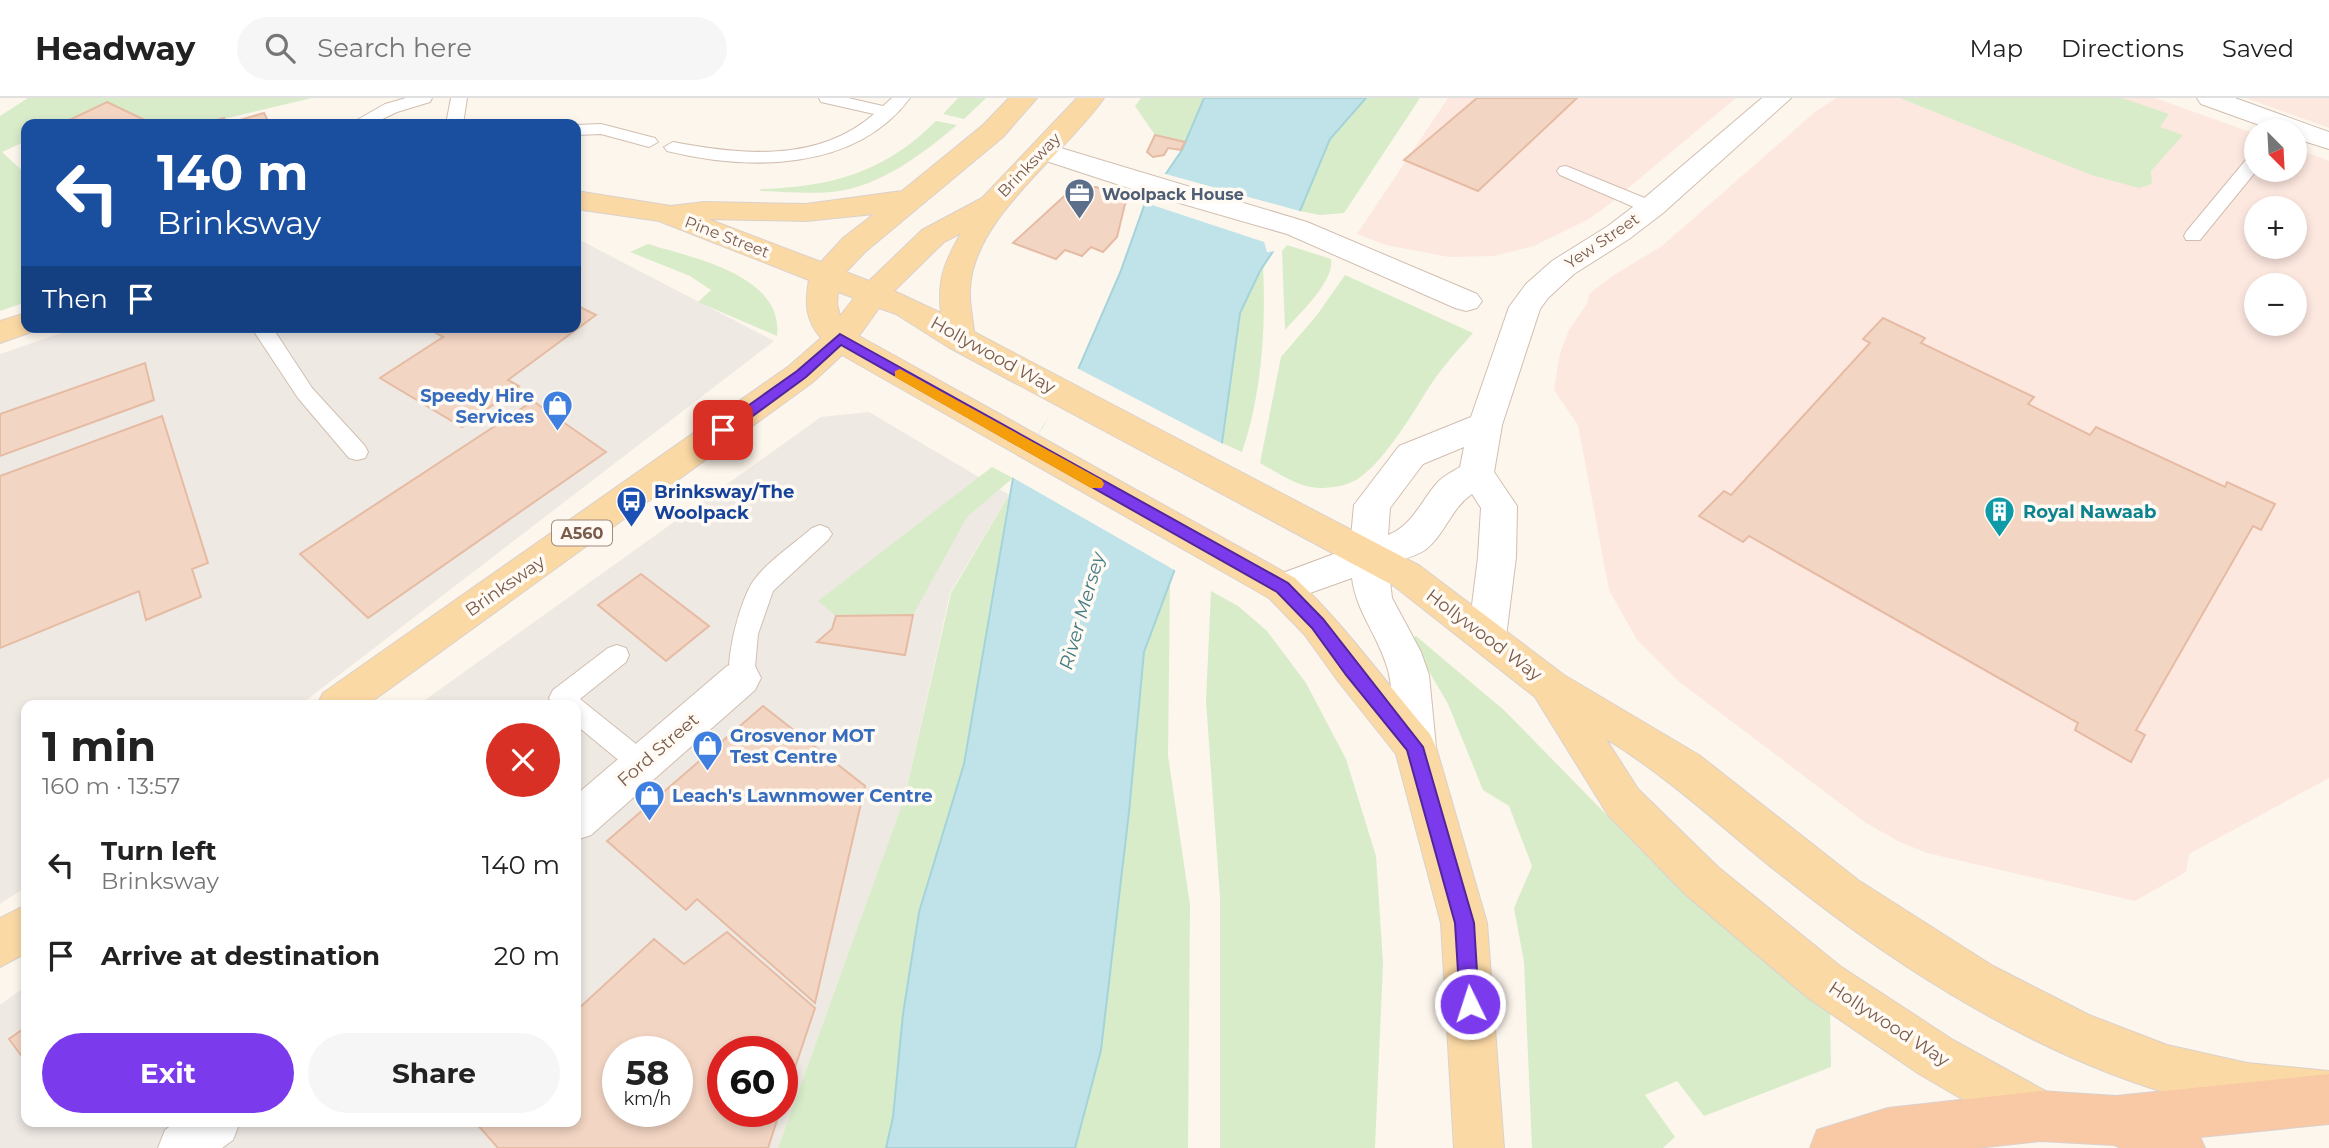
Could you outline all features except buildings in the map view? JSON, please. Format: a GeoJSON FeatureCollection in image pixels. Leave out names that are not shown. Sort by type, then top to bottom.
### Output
{"type":"FeatureCollection","features":[{"type":"Feature","properties":{"kind":"highway"},"geometry":{"type":"LineString","coordinates":[[1835,1148],[1888,1133],[2040,1116],[2115,1120],[2329,1097]]}},
{"type":"Feature","properties":{"kind":"highway"},"geometry":{"type":"LineString","coordinates":[[2115,1120],[2180,1148]]}},
{"type":"Feature","properties":{"kind":"main road"},"geometry":{"type":"LineString","coordinates":[[1024,98],[993,131],[854,245],[825,276],[821,304],[826,323],[840,339],[929,391],[1282,588],[1318,623],[1352,670],[1415,747],[1464,923],[1479,1148]]}},
{"type":"Feature","properties":{"kind":"main road","name":"Brinksway"},"geometry":{"type":"LineString","coordinates":[[344,700],[801,374],[840,339],[872,295],[933,236],[992,204],[1091,98]]}},
{"type":"Feature","properties":{"kind":"main road"},"geometry":{"type":"LineString","coordinates":[[665,213],[709,209],[769,213],[823,212],[910,198]]}},
{"type":"Feature","properties":{"kind":"main road","name":"Pine Street"},"geometry":{"type":"LineString","coordinates":[[581,201],[665,213],[872,295]]}},
{"type":"Feature","properties":{"kind":"main road"},"geometry":{"type":"LineString","coordinates":[[967,343],[954,290],[960,264],[992,204]]}},
{"type":"Feature","properties":{"kind":"main road","name":"Hollywood Way"},"geometry":{"type":"LineString","coordinates":[[872,295],[907,307],[967,343],[1407,576],[1549,685],[1622,802],[1702,881],[1824,982],[1936,1057],[2040,1116]]}},
{"type":"Feature","properties":{"kind":"main road"},"geometry":{"type":"LineString","coordinates":[[0,332],[21,325]]}},
{"type":"Feature","properties":{"kind":"main road"},"geometry":{"type":"LineString","coordinates":[[1549,685],[1668,756],[1850,901],[1957,969],[2048,1019],[2124,1053],[2168,1069],[2281,1093],[2329,1097]]}},
{"type":"Feature","properties":{"kind":"main road"},"geometry":{"type":"LineString","coordinates":[[0,945],[21,930]]}},
{"type":"Feature","properties":{"kind":"street","name":"Yew Street"},"geometry":{"type":"LineString","coordinates":[[1476,473],[1485,425],[1525,307],[1536,291],[1567,262],[1633,223],[1778,98]]}},
{"type":"Feature","properties":{"kind":"street"},"geometry":{"type":"LineString","coordinates":[[2210,98],[2259,119]]}},
{"type":"Feature","properties":{"kind":"street"},"geometry":{"type":"LineString","coordinates":[[2307,135],[2329,141]]}},
{"type":"Feature","properties":{"kind":"street"},"geometry":{"type":"LineString","coordinates":[[1044,151],[1148,185],[1297,228],[1466,301]]}},
{"type":"Feature","properties":{"kind":"street"},"geometry":{"type":"LineString","coordinates":[[1415,747],[1409,675],[1401,652],[1373,598],[1368,556],[1372,505],[1411,454],[1485,425]]}},
{"type":"Feature","properties":{"kind":"street"},"geometry":{"type":"LineString","coordinates":[[1282,588],[1411,541],[1451,490],[1476,473],[1499,506],[1497,557],[1487,637]]}},
{"type":"Feature","properties":{"kind":"street","name":"Ford Street"},"geometry":{"type":"LineString","coordinates":[[581,817],[741,678]]}},
{"type":"Feature","properties":{"kind":"street"},"geometry":{"type":"LineString","coordinates":[[183,1148],[209,1127]]}},
{"type":"Feature","properties":{"kind":"lane"},"geometry":{"type":"LineString","coordinates":[[369,119],[391,108],[424,98]]}},
{"type":"Feature","properties":{"kind":"lane"},"geometry":{"type":"LineString","coordinates":[[456,119],[460,98]]}},
{"type":"Feature","properties":{"kind":"lane"},"geometry":{"type":"LineString","coordinates":[[827,98],[885,112]]}},
{"type":"Feature","properties":{"kind":"lane"},"geometry":{"type":"LineString","coordinates":[[673,147],[740,158],[798,153],[849,140],[902,98]]}},
{"type":"Feature","properties":{"kind":"lane"},"geometry":{"type":"LineString","coordinates":[[581,130],[601,129],[649,142]]}},
{"type":"Feature","properties":{"kind":"lane"},"geometry":{"type":"LineString","coordinates":[[1566,171],[1650,207]]}},
{"type":"Feature","properties":{"kind":"lane"},"geometry":{"type":"LineString","coordinates":[[2193,236],[2244,174]]}},
{"type":"Feature","properties":{"kind":"lane"},"geometry":{"type":"LineString","coordinates":[[265,333],[305,393],[357,452]]}},
{"type":"Feature","properties":{"kind":"lane"},"geometry":{"type":"LineString","coordinates":[[741,678],[746,634],[763,586],[820,534]]}},
{"type":"Feature","properties":{"kind":"lane"},"geometry":{"type":"LineString","coordinates":[[564,700],[562,698],[617,655]]}},
{"type":"Feature","properties":{"kind":"lane"},"geometry":{"type":"LineString","coordinates":[[581,714],[642,764]]}},
{"type":"Feature","properties":{"kind":"shaded area"},"geometry":{"type":"Polygon","coordinates":[[[1448,98],[1736,98],[1607,206],[1589,219],[1534,246],[1494,256],[1449,257],[1386,245],[1357,234],[1448,98]]]}},
{"type":"Feature","properties":{"kind":"shaded area"},"geometry":{"type":"Polygon","coordinates":[[[1836,98],[2155,98],[2244,130],[2244,182],[2307,182],[2307,153],[2329,161],[2329,778],[2189,854],[2186,872],[2135,901],[1927,853],[1900,842],[1866,823],[1677,680],[1637,640],[1609,590],[1578,425],[1554,390],[1560,353],[1569,330],[1588,302],[1589,294],[1614,275],[1662,246],[1815,112],[1836,98]]]}},
{"type":"Feature","properties":{"kind":"shaded area"},"geometry":{"type":"Polygon","coordinates":[[[2246,98],[2329,98],[2329,128],[2246,98]]]}},
{"type":"Feature","properties":{"kind":"shaded area"},"geometry":{"type":"Polygon","coordinates":[[[581,241],[774,341],[307,700],[21,700],[21,890],[0,904],[0,354],[61,333],[581,333],[581,241]]]}},
{"type":"Feature","properties":{"kind":"shaded area"},"geometry":{"type":"Polygon","coordinates":[[[869,412],[1009,495],[950,593],[905,796],[798,1093],[798,1036],[707,1036],[707,1127],[786,1127],[778,1148],[0,1148],[0,1005],[21,990],[21,1127],[581,1127],[581,700],[425,700],[821,417],[869,412]]]}},
{"type":"Feature","properties":{"kind":"green space"},"geometry":{"type":"Polygon","coordinates":[[[28,98],[312,98],[223,119],[143,119],[107,102],[71,119],[21,119],[21,143],[2,152],[21,169],[21,304],[0,311],[0,116],[28,98]]]}},
{"type":"Feature","properties":{"kind":"green space"},"geometry":{"type":"Polygon","coordinates":[[[958,98],[986,98],[964,119],[943,114],[958,98]]]}},
{"type":"Feature","properties":{"kind":"green space"},"geometry":{"type":"Polygon","coordinates":[[[1141,98],[1204,98],[1185,142],[1155,135],[1135,106],[1141,98]]]}},
{"type":"Feature","properties":{"kind":"green space"},"geometry":{"type":"Polygon","coordinates":[[[1366,98],[1420,98],[1344,213],[1320,215],[1300,211],[1330,139],[1366,98]]]}},
{"type":"Feature","properties":{"kind":"green space"},"geometry":{"type":"Polygon","coordinates":[[[1900,98],[2122,98],[2169,114],[2160,127],[2183,135],[2151,171],[2152,184],[2139,188],[2091,175],[1900,98]]]}},
{"type":"Feature","properties":{"kind":"green space"},"geometry":{"type":"Polygon","coordinates":[[[936,121],[957,125],[899,168],[867,184],[832,192],[760,191],[811,185],[856,173],[897,153],[936,121]]]}},
{"type":"Feature","properties":{"kind":"green space"},"geometry":{"type":"Polygon","coordinates":[[[648,244],[710,263],[751,284],[766,298],[775,315],[777,336],[698,302],[711,290],[690,276],[630,252],[648,244]]]}},
{"type":"Feature","properties":{"kind":"green space"},"geometry":{"type":"Polygon","coordinates":[[[1287,245],[1331,259],[1331,268],[1322,287],[1285,330],[1282,251],[1287,245]]]}},
{"type":"Feature","properties":{"kind":"green space"},"geometry":{"type":"Polygon","coordinates":[[[1263,265],[1261,360],[1254,407],[1242,452],[1222,443],[1240,313],[1263,265]]]}},
{"type":"Feature","properties":{"kind":"green space"},"geometry":{"type":"Polygon","coordinates":[[[1345,275],[1473,333],[1436,377],[1395,440],[1366,473],[1343,485],[1311,487],[1288,479],[1260,463],[1281,357],[1317,315],[1345,275]]]}},
{"type":"Feature","properties":{"kind":"green space"},"geometry":{"type":"Polygon","coordinates":[[[992,467],[1013,478],[967,517],[913,615],[836,616],[818,601],[992,467]]]}},
{"type":"Feature","properties":{"kind":"green space"},"geometry":{"type":"Polygon","coordinates":[[[1009,495],[964,764],[918,912],[903,1014],[893,1117],[886,1148],[778,1148],[786,1127],[798,1127],[798,1093],[905,796],[951,593],[1009,495]]]}},
{"type":"Feature","properties":{"kind":"green space"},"geometry":{"type":"Polygon","coordinates":[[[1170,578],[1168,756],[1190,905],[1188,1148],[1075,1148],[1101,1050],[1129,812],[1144,652],[1170,578]]]}},
{"type":"Feature","properties":{"kind":"green space"},"geometry":{"type":"Polygon","coordinates":[[[1211,591],[1238,606],[1267,631],[1306,683],[1346,759],[1376,856],[1383,963],[1375,1148],[1220,1148],[1220,897],[1206,701],[1211,591]]]}},
{"type":"Feature","properties":{"kind":"green space"},"geometry":{"type":"Polygon","coordinates":[[[1416,636],[1505,711],[1681,891],[1830,1013],[1831,1067],[1704,1116],[1677,1081],[1645,1095],[1675,1137],[1663,1148],[1532,1148],[1524,962],[1514,908],[1532,866],[1509,806],[1483,790],[1448,704],[1410,639],[1416,636]]]}},
{"type":"Feature","properties":{"kind":"water","name":"River Mersey"},"geometry":{"type":"Polygon","coordinates":[[[1204,98],[1366,98],[1330,139],[1300,211],[1260,271],[1240,313],[1222,443],[1144,652],[1129,812],[1101,1050],[1075,1148],[886,1148],[893,1117],[903,1014],[919,912],[964,764],[1013,478],[1077,372],[1120,273],[1144,206],[1182,150],[1204,98]]]}},
{"type":"Feature","properties":{"kind":"pier"},"geometry":{"type":"Polygon","coordinates":[[[1162,173],[1303,212],[1277,251],[1267,252],[1264,242],[1143,202],[1162,173]]]}},
{"type":"Feature","properties":{"kind":"pier"},"geometry":{"type":"Polygon","coordinates":[[[1075,367],[1225,445],[1176,571],[1010,476],[1043,427],[1075,367]]]}},
{"type":"Feature","properties":{"kind":"slow traffic"},"geometry":{"type":"LineString","coordinates":[[900,374],[1097,484]]}},
{"type":"Feature","properties":{"kind":"place","name":"Woolpack House"},"geometry":{"type":"Point","coordinates":[1079,221]}},
{"type":"Feature","properties":{"kind":"place","name":"Speedy Hire Services"},"geometry":{"type":"Point","coordinates":[557,433]}},
{"type":"Feature","properties":{"kind":"place","name":"Brinksway/The Woolpack"},"geometry":{"type":"Point","coordinates":[631,529]}},
{"type":"Feature","properties":{"kind":"place","name":"Royal Nawaab"},"geometry":{"type":"Point","coordinates":[2000,539]}},
{"type":"Feature","properties":{"kind":"place","name":"Grosvenor MOT Test Centre"},"geometry":{"type":"Point","coordinates":[707,773]}},
{"type":"Feature","properties":{"kind":"place","name":"Leach's Lawnmower Centre"},"geometry":{"type":"Point","coordinates":[649,823]}},
{"type":"Feature","properties":{"kind":"route"},"geometry":{"type":"LineString","coordinates":[[723,430],[801,374],[840,339],[1282,588],[1318,623],[1352,670],[1415,747],[1464,923],[1470,1004]]}}]}
